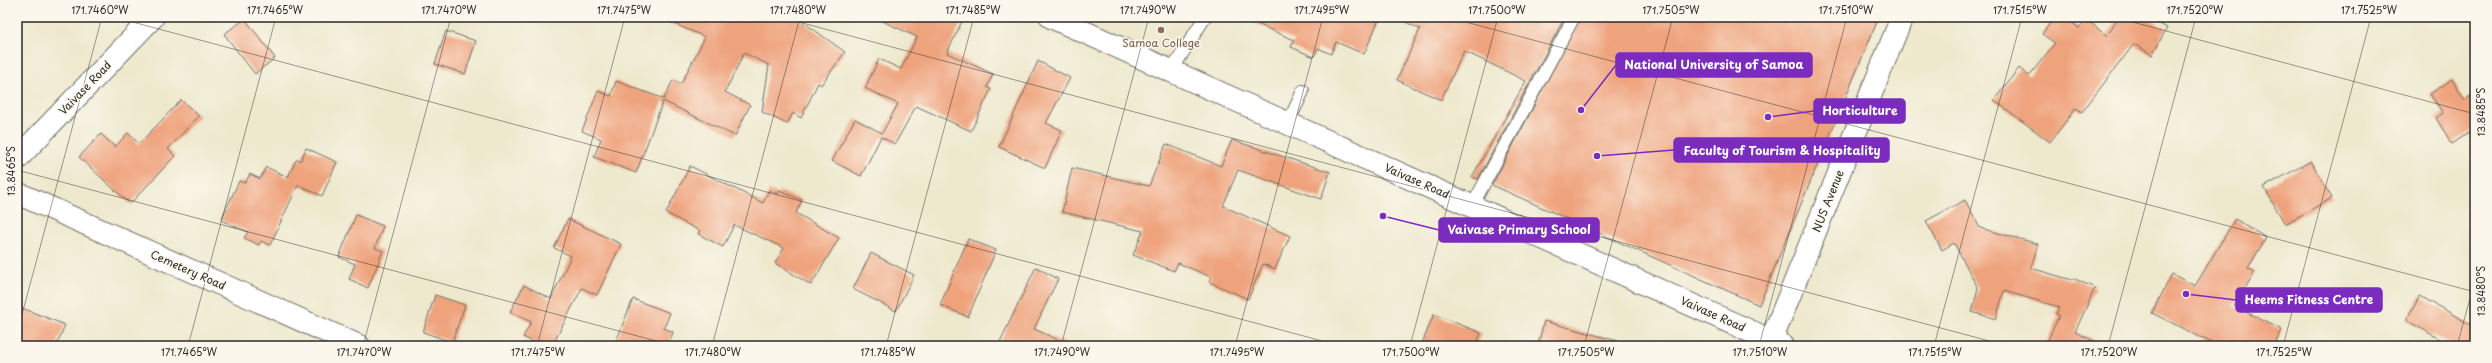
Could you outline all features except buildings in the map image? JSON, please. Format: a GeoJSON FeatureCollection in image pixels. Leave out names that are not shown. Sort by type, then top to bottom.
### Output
{"type":"FeatureCollection","features":[{"type":"Feature","properties":{"kind":"main road","name":"Vaivase Road"},"geometry":{"type":"LineString","coordinates":[[17,159],[153,17]]}},
{"type":"Feature","properties":{"kind":"main road","name":"Vaivase Road"},"geometry":{"type":"LineString","coordinates":[[1051,17],[1172,70],[1777,343]]}},
{"type":"Feature","properties":{"kind":"main road","name":"NUS Avenue"},"geometry":{"type":"LineString","coordinates":[[1777,343],[1902,17]]}},
{"type":"Feature","properties":{"kind":"main road","name":"Cemetery Road"},"geometry":{"type":"LineString","coordinates":[[17,193],[349,344]]}},
{"type":"Feature","properties":{"kind":"lane"},"geometry":{"type":"LineString","coordinates":[[1172,70],[1206,17]]}},
{"type":"Feature","properties":{"kind":"lane"},"geometry":{"type":"LineString","coordinates":[[1472,206],[1574,17]]}},
{"type":"Feature","properties":{"kind":"lane"},"geometry":{"type":"LineString","coordinates":[[1288,123],[1303,91]]}},
{"type":"Feature","properties":{"kind":"place","name":"Samoa College"},"geometry":{"type":"Point","coordinates":[1161,30]}},
{"type":"Feature","properties":{"kind":"place","name":"National University of Samoa"},"geometry":{"type":"Point","coordinates":[1581,110]}},
{"type":"Feature","properties":{"kind":"place","name":"Horticulture"},"geometry":{"type":"Point","coordinates":[1768,117]}},
{"type":"Feature","properties":{"kind":"place","name":"Faculty of Tourism & Hospitality"},"geometry":{"type":"Point","coordinates":[1597,156]}},
{"type":"Feature","properties":{"kind":"place","name":"Vaivase Primary School"},"geometry":{"type":"Point","coordinates":[1383,216]}},
{"type":"Feature","properties":{"kind":"place","name":"Heems Fitness Centre"},"geometry":{"type":"Point","coordinates":[2186,294]}}]}
